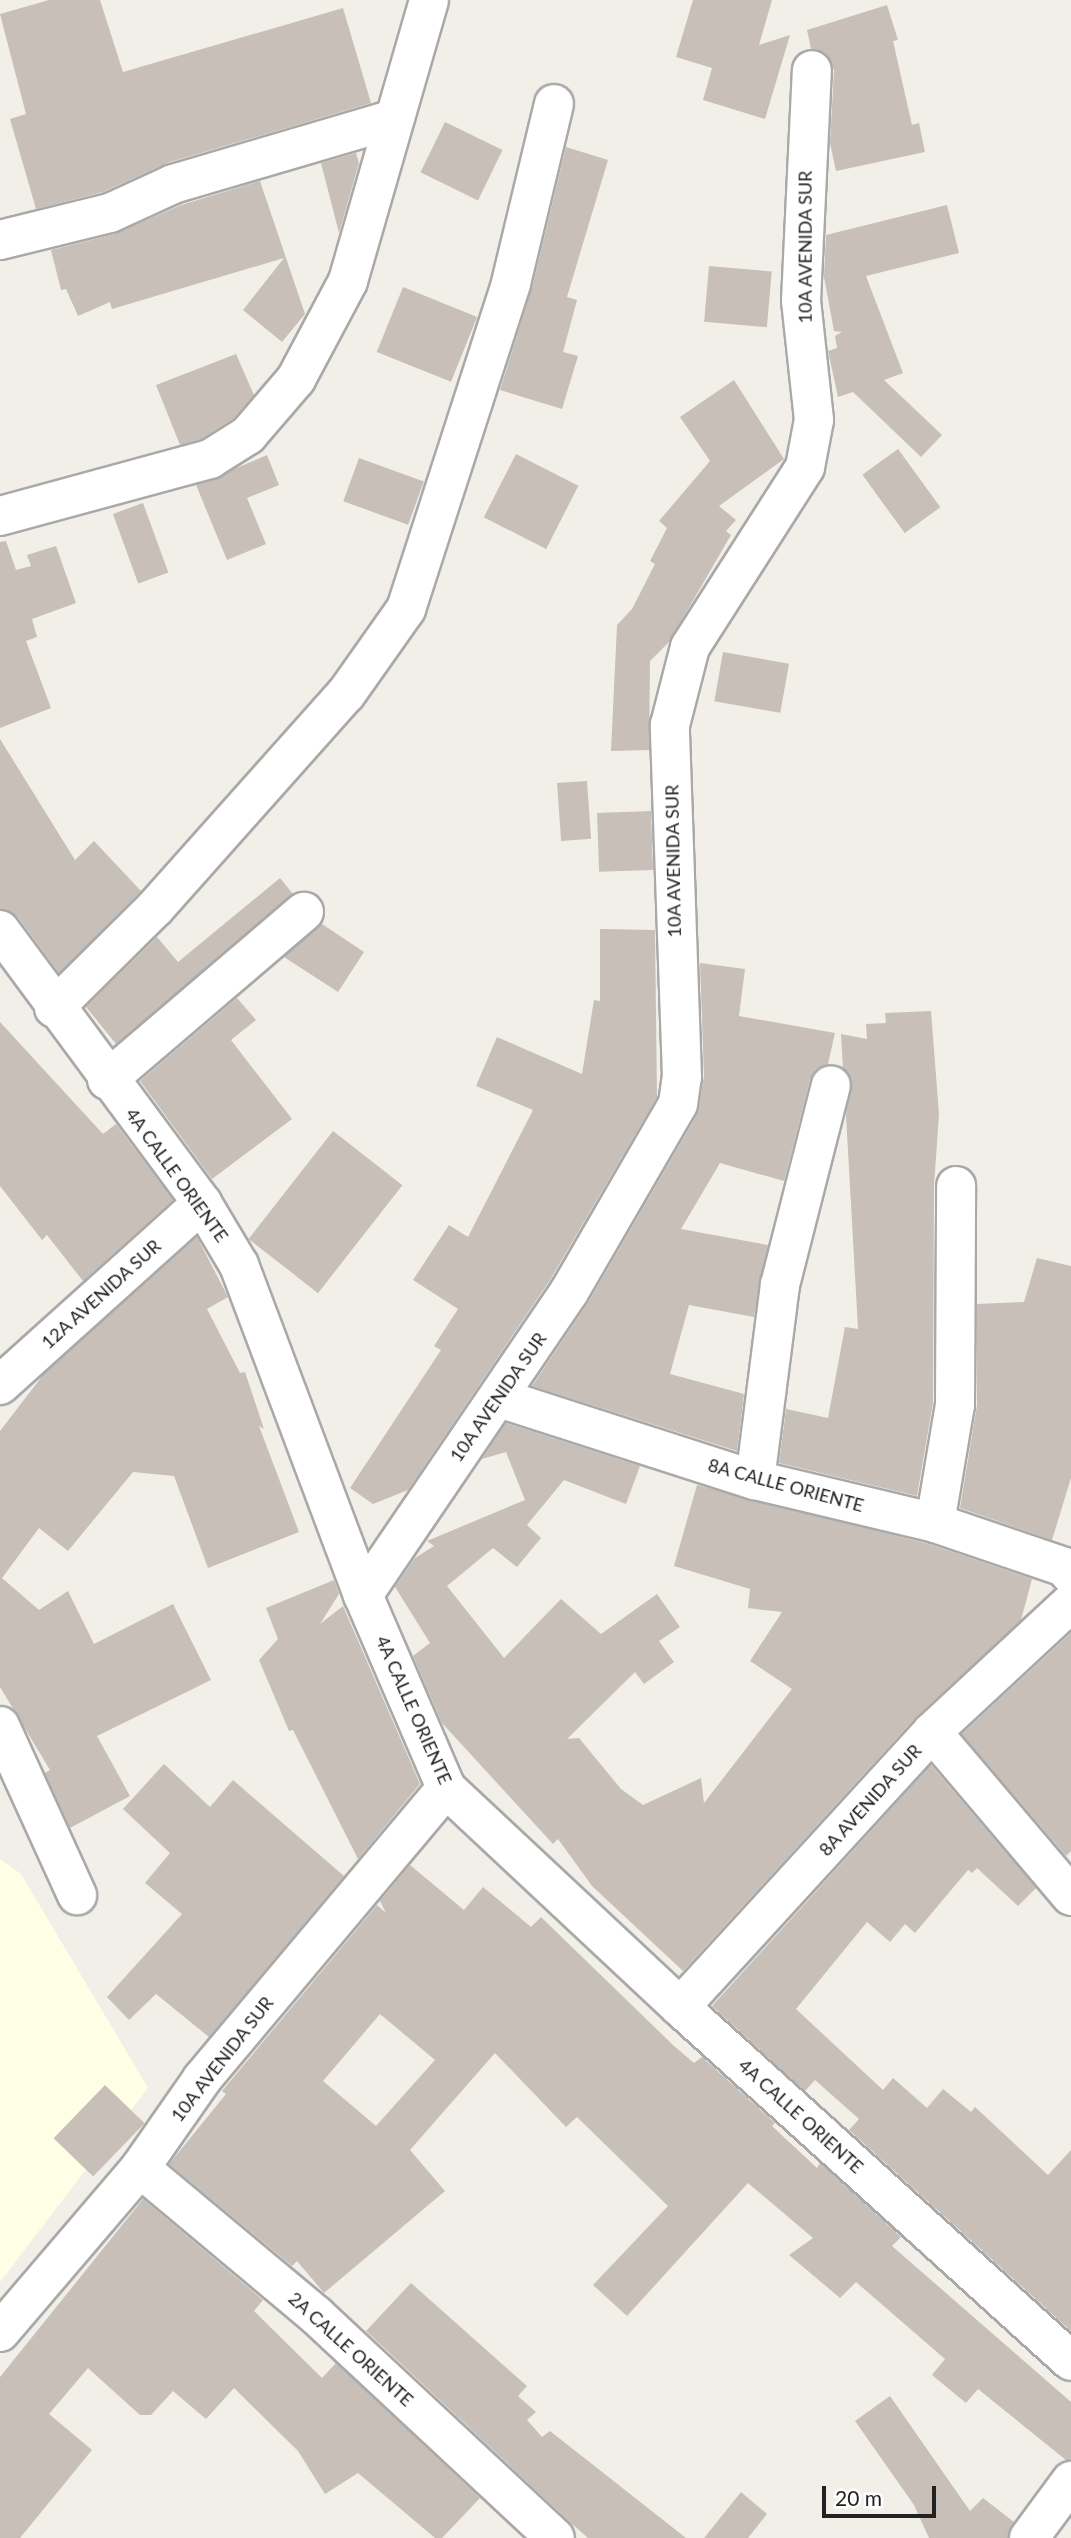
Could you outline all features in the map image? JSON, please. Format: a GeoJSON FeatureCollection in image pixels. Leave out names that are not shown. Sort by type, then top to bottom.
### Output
{"type":"FeatureCollection","features":[{"type":"Feature","properties":{"kind":"street"},"geometry":{"type":"LineString","coordinates":[[0,516],[210,459],[248,435],[296,379],[348,281],[429,0]]}},
{"type":"Feature","properties":{"kind":"street","name":"10A AVENIDA SUR"},"geometry":{"type":"LineString","coordinates":[[363,1595],[569,1293],[678,1104],[682,1077],[670,725],[690,647],[805,467],[814,420],[801,301],[812,71]]}},
{"type":"Feature","properties":{"kind":"street"},"geometry":{"type":"LineString","coordinates":[[54,1009],[155,908],[346,694],[406,609],[511,283],[554,104]]}},
{"type":"Feature","properties":{"kind":"street"},"geometry":{"type":"LineString","coordinates":[[0,240],[110,213],[173,184],[394,119]]}},
{"type":"Feature","properties":{"kind":"street"},"geometry":{"type":"LineString","coordinates":[[107,1080],[304,912]]}},
{"type":"Feature","properties":{"kind":"street","name":"4A CALLE ORIENTE"},"geometry":{"type":"LineString","coordinates":[[0,930],[54,1009],[202,1203],[239,1265],[363,1595],[446,1788],[680,2007],[1071,2361]]}},
{"type":"Feature","properties":{"kind":"street"},"geometry":{"type":"LineString","coordinates":[[755,1480],[780,1285],[831,1085]]}},
{"type":"Feature","properties":{"kind":"street"},"geometry":{"type":"LineString","coordinates":[[935,1523],[955,1405],[956,1186]]}},
{"type":"Feature","properties":{"kind":"street","name":"12A AVENIDA SUR"},"geometry":{"type":"LineString","coordinates":[[0,1385],[202,1203]]}},
{"type":"Feature","properties":{"kind":"street","name":"8A CALLE ORIENTE"},"geometry":{"type":"LineString","coordinates":[[499,1398],[755,1480],[935,1523],[1069,1572]]}},
{"type":"Feature","properties":{"kind":"street","name":"8A AVENIDA SUR"},"geometry":{"type":"LineString","coordinates":[[680,2007],[932,1732],[1069,1572]]}},
{"type":"Feature","properties":{"kind":"street"},"geometry":{"type":"LineString","coordinates":[[0,1727],[77,1895]]}},
{"type":"Feature","properties":{"kind":"street"},"geometry":{"type":"LineString","coordinates":[[932,1732],[1071,1896]]}},
{"type":"Feature","properties":{"kind":"street","name":"10A AVENIDA SUR"},"geometry":{"type":"LineString","coordinates":[[0,2332],[140,2168],[202,2079],[446,1788]]}},
{"type":"Feature","properties":{"kind":"street","name":"2A CALLE ORIENTE"},"geometry":{"type":"LineString","coordinates":[[140,2168],[317,2316],[555,2538]]}},
{"type":"Feature","properties":{"kind":"street"},"geometry":{"type":"LineString","coordinates":[[1029,2538],[1071,2481]]}},
{"type":"Feature","properties":{"kind":"shaded area"},"geometry":{"type":"Polygon","coordinates":[[[0,1859],[21,1874],[148,2088],[0,2282],[0,1859]]]}},
{"type":"Feature","properties":{"kind":"building"},"geometry":{"type":"Polygon","coordinates":[[[49,0],[100,0],[123,72],[343,8],[371,103],[167,163],[103,192],[36,209],[10,119],[26,114],[0,14],[49,0]]]}},
{"type":"Feature","properties":{"kind":"building"},"geometry":{"type":"Polygon","coordinates":[[[693,0],[772,0],[759,45],[790,35],[765,119],[703,100],[712,68],[676,57],[693,0]]]}},
{"type":"Feature","properties":{"kind":"building"},"geometry":{"type":"Polygon","coordinates":[[[887,5],[898,40],[893,41],[912,125],[919,123],[925,152],[836,171],[830,143],[834,70],[824,52],[811,49],[807,30],[887,5]]]}},
{"type":"Feature","properties":{"kind":"building"},"geometry":{"type":"Polygon","coordinates":[[[445,122],[503,150],[478,200],[420,172],[445,122]]]}},
{"type":"Feature","properties":{"kind":"building"},"geometry":{"type":"Polygon","coordinates":[[[566,147],[608,160],[567,297],[577,300],[563,352],[578,356],[562,409],[500,390],[532,288],[566,147]]]}},
{"type":"Feature","properties":{"kind":"building"},"geometry":{"type":"Polygon","coordinates":[[[356,153],[359,163],[339,233],[321,163],[356,153]]]}},
{"type":"Feature","properties":{"kind":"building"},"geometry":{"type":"Polygon","coordinates":[[[260,181],[305,314],[282,342],[243,310],[284,258],[112,309],[110,302],[78,316],[66,289],[61,290],[51,250],[115,234],[181,205],[260,181]]]}},
{"type":"Feature","properties":{"kind":"building"},"geometry":{"type":"Polygon","coordinates":[[[947,205],[959,253],[866,276],[903,373],[884,380],[942,435],[921,457],[853,392],[838,397],[828,351],[837,348],[835,336],[842,332],[834,331],[824,277],[826,235],[947,205]]]}},
{"type":"Feature","properties":{"kind":"building"},"geometry":{"type":"Polygon","coordinates":[[[709,266],[772,271],[767,327],[704,322],[709,266]]]}},
{"type":"Feature","properties":{"kind":"building"},"geometry":{"type":"Polygon","coordinates":[[[403,287],[477,317],[451,382],[377,352],[403,287]]]}},
{"type":"Feature","properties":{"kind":"building"},"geometry":{"type":"Polygon","coordinates":[[[236,354],[254,395],[234,418],[201,439],[180,445],[156,385],[236,354]]]}},
{"type":"Feature","properties":{"kind":"building"},"geometry":{"type":"Polygon","coordinates":[[[734,380],[784,459],[719,506],[736,520],[726,531],[731,535],[669,642],[650,661],[649,750],[611,751],[617,625],[632,609],[655,564],[650,561],[667,528],[659,521],[710,461],[680,417],[734,380]]]}},
{"type":"Feature","properties":{"kind":"building"},"geometry":{"type":"Polygon","coordinates":[[[898,449],[940,507],[905,533],[862,475],[898,449]]]}},
{"type":"Feature","properties":{"kind":"building"},"geometry":{"type":"Polygon","coordinates":[[[516,454],[578,486],[546,549],[484,517],[516,454]]]}},
{"type":"Feature","properties":{"kind":"building"},"geometry":{"type":"Polygon","coordinates":[[[267,455],[279,485],[247,498],[266,544],[227,560],[196,485],[267,455]]]}},
{"type":"Feature","properties":{"kind":"building"},"geometry":{"type":"Polygon","coordinates":[[[359,458],[424,482],[408,525],[343,501],[359,458]]]}},
{"type":"Feature","properties":{"kind":"building"},"geometry":{"type":"Polygon","coordinates":[[[143,503],[168,573],[138,583],[113,514],[143,503]]]}},
{"type":"Feature","properties":{"kind":"building"},"geometry":{"type":"Polygon","coordinates":[[[6,541],[16,570],[31,566],[27,555],[56,546],[76,603],[32,619],[37,637],[26,641],[51,708],[0,728],[0,542],[6,541]]]}},
{"type":"Feature","properties":{"kind":"building"},"geometry":{"type":"Polygon","coordinates":[[[723,652],[789,664],[780,713],[714,701],[723,652]]]}},
{"type":"Feature","properties":{"kind":"building"},"geometry":{"type":"Polygon","coordinates":[[[0,739],[75,860],[94,841],[141,891],[59,973],[18,917],[0,909],[0,739]]]}},
{"type":"Feature","properties":{"kind":"building"},"geometry":{"type":"Polygon","coordinates":[[[587,781],[591,839],[561,841],[557,783],[587,781]]]}},
{"type":"Feature","properties":{"kind":"building"},"geometry":{"type":"Polygon","coordinates":[[[651,811],[653,870],[599,872],[597,813],[651,811]]]}},
{"type":"Feature","properties":{"kind":"building"},"geometry":{"type":"Polygon","coordinates":[[[280,878],[293,894],[116,1044],[86,1007],[157,937],[178,962],[280,878]]]}},
{"type":"Feature","properties":{"kind":"building"},"geometry":{"type":"Polygon","coordinates":[[[322,924],[364,952],[338,992],[284,957],[322,924]]]}},
{"type":"Feature","properties":{"kind":"building"},"geometry":{"type":"Polygon","coordinates":[[[600,929],[655,930],[657,1097],[550,1280],[408,1490],[373,1504],[350,1488],[441,1350],[434,1346],[458,1309],[413,1280],[449,1225],[468,1237],[533,1110],[476,1086],[497,1037],[582,1074],[594,1000],[600,1001],[600,929]]]}},
{"type":"Feature","properties":{"kind":"building"},"geometry":{"type":"Polygon","coordinates":[[[700,963],[745,969],[739,1016],[835,1033],[828,1064],[816,1069],[810,1080],[784,1181],[720,1163],[681,1229],[768,1245],[754,1317],[689,1305],[670,1374],[744,1394],[737,1451],[532,1386],[588,1303],[697,1115],[704,1076],[700,963]]]}},
{"type":"Feature","properties":{"kind":"building"},"geometry":{"type":"Polygon","coordinates":[[[237,998],[256,1020],[231,1040],[292,1119],[212,1179],[140,1081],[237,998]]]}},
{"type":"Feature","properties":{"kind":"building"},"geometry":{"type":"Polygon","coordinates":[[[931,1011],[939,1114],[934,1186],[933,1403],[917,1496],[779,1463],[786,1409],[828,1418],[845,1327],[858,1329],[846,1115],[852,1080],[843,1068],[841,1034],[867,1039],[866,1024],[886,1023],[885,1013],[931,1011]]]}},
{"type":"Feature","properties":{"kind":"building"},"geometry":{"type":"Polygon","coordinates":[[[0,1022],[103,1134],[116,1124],[173,1200],[83,1281],[47,1235],[42,1240],[0,1186],[0,1022]]]}},
{"type":"Feature","properties":{"kind":"building"},"geometry":{"type":"Polygon","coordinates":[[[333,1131],[402,1185],[318,1293],[249,1239],[333,1131]]]}},
{"type":"Feature","properties":{"kind":"building"},"geometry":{"type":"Polygon","coordinates":[[[197,1237],[228,1297],[207,1309],[240,1373],[245,1372],[264,1429],[259,1426],[299,1532],[208,1568],[174,1476],[133,1472],[68,1551],[39,1528],[2,1578],[39,1610],[68,1591],[94,1644],[173,1604],[211,1680],[97,1736],[130,1796],[70,1828],[45,1773],[50,1770],[0,1687],[0,1431],[43,1375],[197,1237]]]}},
{"type":"Feature","properties":{"kind":"building"},"geometry":{"type":"Polygon","coordinates":[[[1037,1258],[1071,1266],[1071,1478],[1052,1540],[960,1508],[977,1405],[977,1304],[1024,1302],[1037,1258]]]}},
{"type":"Feature","properties":{"kind":"building"},"geometry":{"type":"Polygon","coordinates":[[[506,1423],[640,1466],[626,1504],[564,1480],[527,1525],[541,1538],[517,1567],[493,1548],[447,1586],[504,1658],[561,1599],[601,1634],[657,1594],[680,1627],[659,1641],[674,1662],[644,1684],[635,1672],[567,1739],[579,1738],[621,1789],[643,1805],[701,1778],[704,1803],[792,1689],[750,1661],[782,1612],[748,1608],[750,1589],[674,1566],[697,1485],[929,1544],[1032,1579],[1021,1620],[916,1717],[683,1971],[592,1886],[558,1839],[553,1844],[442,1723],[413,1656],[430,1643],[395,1587],[415,1558],[434,1546],[427,1541],[525,1500],[506,1452],[482,1459],[506,1423]]]}},
{"type":"Feature","properties":{"kind":"building"},"geometry":{"type":"Polygon","coordinates":[[[334,1580],[339,1594],[320,1624],[343,1606],[420,1784],[358,1859],[293,1730],[289,1731],[259,1660],[278,1639],[266,1608],[334,1580]]]}},
{"type":"Feature","properties":{"kind":"building"},"geometry":{"type":"Polygon","coordinates":[[[1071,1633],[1071,1851],[1066,1856],[962,1734],[1071,1633]]]}},
{"type":"Feature","properties":{"kind":"building"},"geometry":{"type":"Polygon","coordinates":[[[164,1764],[210,1807],[233,1780],[344,1876],[209,2037],[156,1994],[129,2020],[107,1997],[182,1914],[145,1883],[170,1853],[123,1809],[164,1764]]]}},
{"type":"Feature","properties":{"kind":"building"},"geometry":{"type":"Polygon","coordinates":[[[931,1765],[1036,1888],[1018,1906],[977,1868],[972,1873],[968,1870],[915,1933],[905,1924],[890,1942],[867,1922],[796,2009],[883,2090],[893,2078],[927,2108],[943,2089],[971,2112],[975,2107],[1048,2175],[1071,2150],[1071,2331],[849,2130],[859,2119],[815,2080],[805,2091],[712,2006],[931,1765]]]}},
{"type":"Feature","properties":{"kind":"building"},"geometry":{"type":"Polygon","coordinates":[[[410,1865],[464,1910],[483,1887],[531,1927],[541,1917],[674,2046],[694,2063],[702,2057],[775,2123],[772,2126],[817,2168],[820,2163],[901,2237],[892,2246],[1071,2402],[1071,2460],[1066,2460],[978,2389],[966,2403],[932,2375],[945,2359],[856,2282],[840,2298],[789,2255],[813,2238],[748,2183],[627,2316],[593,2285],[668,2206],[577,2117],[566,2127],[495,2053],[410,2150],[445,2191],[324,2293],[297,2261],[292,2266],[169,2164],[226,2094],[222,2091],[377,1905],[386,1913],[380,1901],[410,1865]],[[380,2014],[323,2081],[376,2126],[435,2060],[380,2014]]]}},
{"type":"Feature","properties":{"kind":"building"},"geometry":{"type":"Polygon","coordinates":[[[105,2085],[145,2123],[93,2176],[54,2138],[105,2085]]]}},
{"type":"Feature","properties":{"kind":"building"},"geometry":{"type":"Polygon","coordinates":[[[143,2199],[263,2300],[254,2311],[322,2378],[336,2363],[480,2498],[442,2538],[435,2538],[358,2473],[325,2494],[298,2451],[234,2388],[206,2419],[173,2391],[151,2415],[140,2415],[88,2368],[49,2414],[92,2450],[20,2538],[0,2538],[0,2377],[143,2199]]]}},
{"type":"Feature","properties":{"kind":"building"},"geometry":{"type":"Polygon","coordinates":[[[411,2283],[527,2386],[518,2396],[536,2412],[527,2420],[542,2437],[550,2431],[686,2538],[588,2538],[571,2523],[366,2331],[411,2283]]]}},
{"type":"Feature","properties":{"kind":"building"},"geometry":{"type":"Polygon","coordinates":[[[890,2396],[970,2511],[983,2498],[1014,2522],[1008,2538],[929,2538],[914,2505],[855,2421],[890,2396]]]}},
{"type":"Feature","properties":{"kind":"building"},"geometry":{"type":"Polygon","coordinates":[[[741,2492],[767,2514],[748,2538],[704,2538],[741,2492]]]}}]}
